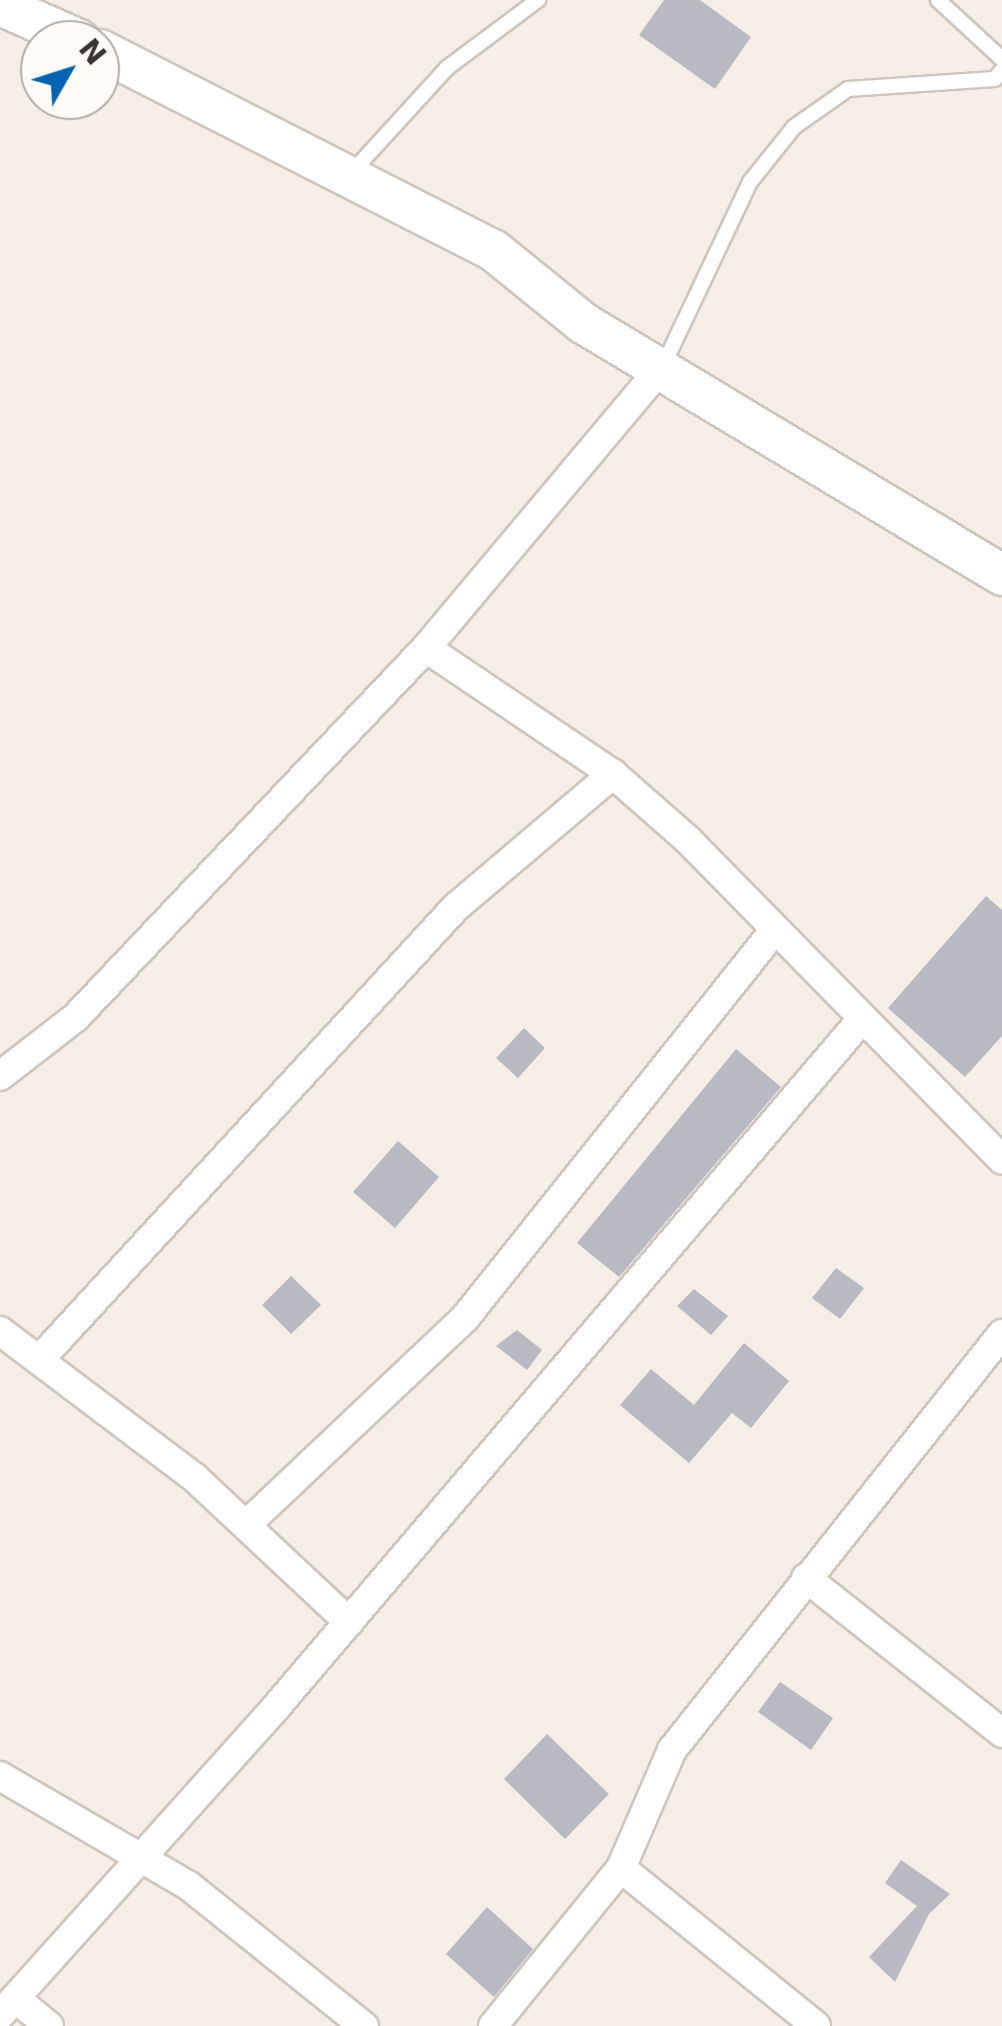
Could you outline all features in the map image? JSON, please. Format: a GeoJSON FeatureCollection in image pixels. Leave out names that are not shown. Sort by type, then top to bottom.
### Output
{"type":"FeatureCollection","features":[{"type":"Feature","properties":{"kind":"main road"},"geometry":{"type":"LineString","coordinates":[[0,5],[34,20]]}},
{"type":"Feature","properties":{"kind":"main road"},"geometry":{"type":"LineString","coordinates":[[120,60],[352,172],[493,250],[583,323],[664,364],[1002,575]]}},
{"type":"Feature","properties":{"kind":"street"},"geometry":{"type":"LineString","coordinates":[[0,1076],[76,1016],[426,648],[664,364]]}},
{"type":"Feature","properties":{"kind":"street"},"geometry":{"type":"LineString","coordinates":[[426,648],[613,774],[776,930],[1002,1160]]}},
{"type":"Feature","properties":{"kind":"street"},"geometry":{"type":"LineString","coordinates":[[39,1360],[456,907],[613,774]]}},
{"type":"Feature","properties":{"kind":"street"},"geometry":{"type":"LineString","coordinates":[[246,1526],[465,1318],[776,930]]}},
{"type":"Feature","properties":{"kind":"street"},"geometry":{"type":"LineString","coordinates":[[48,2026],[8,2007],[142,1861],[349,1622],[862,1019]]}},
{"type":"Feature","properties":{"kind":"street"},"geometry":{"type":"LineString","coordinates":[[0,1332],[246,1526],[349,1622]]}},
{"type":"Feature","properties":{"kind":"street"},"geometry":{"type":"LineString","coordinates":[[494,2026],[621,1868],[672,1750],[1002,1334]]}},
{"type":"Feature","properties":{"kind":"street"},"geometry":{"type":"LineString","coordinates":[[806,1578],[1000,1728]]}},
{"type":"Feature","properties":{"kind":"street"},"geometry":{"type":"LineString","coordinates":[[0,1776],[188,1886],[364,2026]]}},
{"type":"Feature","properties":{"kind":"street"},"geometry":{"type":"LineString","coordinates":[[621,1868],[816,2026]]}},
{"type":"Feature","properties":{"kind":"lane"},"geometry":{"type":"LineString","coordinates":[[352,172],[447,68],[538,0]]}},
{"type":"Feature","properties":{"kind":"lane"},"geometry":{"type":"LineString","coordinates":[[938,0],[1002,59]]}},
{"type":"Feature","properties":{"kind":"lane"},"geometry":{"type":"LineString","coordinates":[[664,364],[750,182],[794,127],[848,89],[995,79],[1002,70]]}},
{"type":"Feature","properties":{"kind":"building"},"geometry":{"type":"Polygon","coordinates":[[[664,0],[700,0],[751,37],[715,89],[639,35],[664,0]]]}},
{"type":"Feature","properties":{"kind":"building"},"geometry":{"type":"Polygon","coordinates":[[[986,896],[1002,910],[1002,1036],[965,1077],[888,1008],[986,896]]]}},
{"type":"Feature","properties":{"kind":"building"},"geometry":{"type":"Polygon","coordinates":[[[524,1028],[545,1048],[518,1078],[496,1058],[524,1028]]]}},
{"type":"Feature","properties":{"kind":"building"},"geometry":{"type":"Polygon","coordinates":[[[736,1049],[781,1087],[619,1277],[577,1243],[736,1049]]]}},
{"type":"Feature","properties":{"kind":"building"},"geometry":{"type":"Polygon","coordinates":[[[398,1141],[439,1177],[395,1228],[353,1192],[398,1141]]]}},
{"type":"Feature","properties":{"kind":"building"},"geometry":{"type":"Polygon","coordinates":[[[836,1268],[864,1288],[840,1319],[812,1298],[836,1268]]]}},
{"type":"Feature","properties":{"kind":"building"},"geometry":{"type":"Polygon","coordinates":[[[291,1276],[321,1305],[291,1334],[262,1305],[291,1276]]]}},
{"type":"Feature","properties":{"kind":"building"},"geometry":{"type":"Polygon","coordinates":[[[694,1289],[728,1316],[711,1335],[677,1306],[694,1289]]]}},
{"type":"Feature","properties":{"kind":"building"},"geometry":{"type":"Polygon","coordinates":[[[517,1330],[542,1350],[527,1370],[496,1346],[517,1330]]]}},
{"type":"Feature","properties":{"kind":"building"},"geometry":{"type":"Polygon","coordinates":[[[744,1343],[789,1381],[751,1428],[732,1413],[689,1463],[620,1405],[651,1369],[694,1405],[744,1343]]]}},
{"type":"Feature","properties":{"kind":"building"},"geometry":{"type":"Polygon","coordinates":[[[780,1682],[833,1718],[811,1750],[758,1712],[780,1682]]]}},
{"type":"Feature","properties":{"kind":"building"},"geometry":{"type":"Polygon","coordinates":[[[547,1734],[609,1794],[565,1839],[504,1779],[547,1734]]]}},
{"type":"Feature","properties":{"kind":"building"},"geometry":{"type":"Polygon","coordinates":[[[901,1860],[950,1894],[929,1914],[895,1982],[869,1957],[917,1906],[885,1883],[901,1860]]]}},
{"type":"Feature","properties":{"kind":"building"},"geometry":{"type":"Polygon","coordinates":[[[487,1907],[533,1949],[494,1997],[446,1954],[487,1907]]]}}]}
